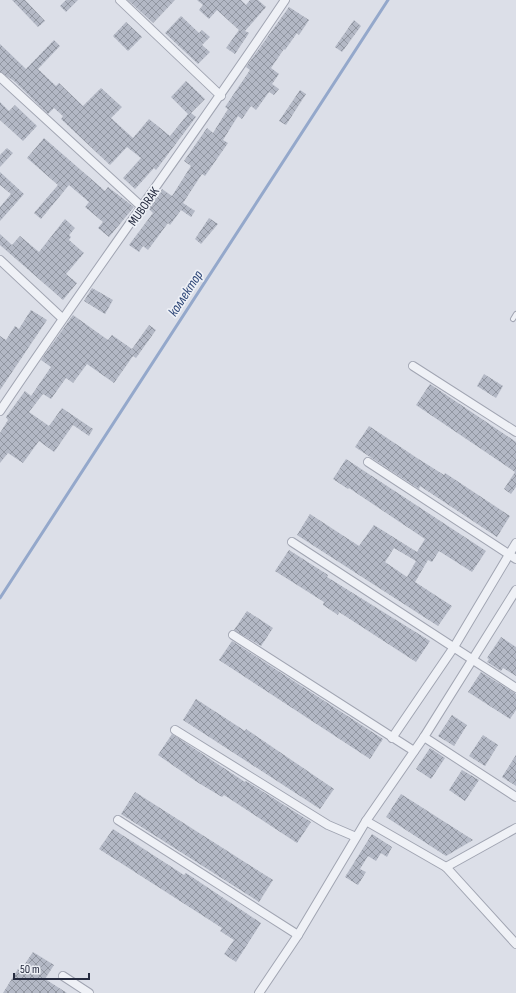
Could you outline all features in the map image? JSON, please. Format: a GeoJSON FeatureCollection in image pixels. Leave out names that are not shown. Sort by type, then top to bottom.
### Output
{"type":"FeatureCollection","features":[{"type":"Feature","properties":{"kind":"street"},"geometry":{"type":"LineString","coordinates":[[120,0],[221,96]]}},
{"type":"Feature","properties":{"kind":"street","name":"MUBORAK"},"geometry":{"type":"LineString","coordinates":[[0,411],[62,318],[143,208],[221,96],[285,0]]}},
{"type":"Feature","properties":{"kind":"street"},"geometry":{"type":"LineString","coordinates":[[0,77],[143,208]]}},
{"type":"Feature","properties":{"kind":"street"},"geometry":{"type":"LineString","coordinates":[[0,260],[62,318]]}},
{"type":"Feature","properties":{"kind":"street"},"geometry":{"type":"LineString","coordinates":[[413,366],[516,432]]}},
{"type":"Feature","properties":{"kind":"street"},"geometry":{"type":"LineString","coordinates":[[368,462],[513,557]]}},
{"type":"Feature","properties":{"kind":"street"},"geometry":{"type":"LineString","coordinates":[[292,542],[516,688]]}},
{"type":"Feature","properties":{"kind":"street"},"geometry":{"type":"LineString","coordinates":[[392,738],[513,557],[516,543]]}},
{"type":"Feature","properties":{"kind":"street"},"geometry":{"type":"LineString","coordinates":[[259,993],[298,935],[366,821],[424,737],[516,590]]}},
{"type":"Feature","properties":{"kind":"street"},"geometry":{"type":"LineString","coordinates":[[233,635],[414,751]]}},
{"type":"Feature","properties":{"kind":"street"},"geometry":{"type":"LineString","coordinates":[[175,730],[328,825],[356,837]]}},
{"type":"Feature","properties":{"kind":"street"},"geometry":{"type":"LineString","coordinates":[[424,737],[516,797]]}},
{"type":"Feature","properties":{"kind":"street"},"geometry":{"type":"LineString","coordinates":[[118,820],[298,935]]}},
{"type":"Feature","properties":{"kind":"street"},"geometry":{"type":"LineString","coordinates":[[366,821],[446,867],[516,944]]}},
{"type":"Feature","properties":{"kind":"street"},"geometry":{"type":"LineString","coordinates":[[446,867],[516,828]]}},
{"type":"Feature","properties":{"kind":"street"},"geometry":{"type":"LineString","coordinates":[[63,976],[89,993]]}},
{"type":"Feature","properties":{"kind":"lane"},"geometry":{"type":"LineString","coordinates":[[513,319],[516,314]]}},
{"type":"Feature","properties":{"kind":"building"},"geometry":{"type":"Polygon","coordinates":[[[12,0],[25,0],[45,21],[38,27],[12,0]]]}},
{"type":"Feature","properties":{"kind":"building"},"geometry":{"type":"Polygon","coordinates":[[[66,0],[78,0],[66,12],[60,6],[66,0]]]}},
{"type":"Feature","properties":{"kind":"building"},"geometry":{"type":"Polygon","coordinates":[[[128,0],[175,0],[153,23],[128,0]]]}},
{"type":"Feature","properties":{"kind":"building"},"geometry":{"type":"Polygon","coordinates":[[[197,0],[241,0],[246,5],[250,0],[258,0],[266,7],[245,31],[249,33],[235,54],[226,48],[239,30],[217,10],[209,19],[199,10],[203,5],[197,0]]]}},
{"type":"Feature","properties":{"kind":"building"},"geometry":{"type":"Polygon","coordinates":[[[289,7],[309,20],[299,35],[297,33],[285,50],[284,49],[271,68],[279,74],[272,84],[279,89],[274,95],[269,92],[256,110],[251,106],[242,119],[238,116],[223,140],[228,143],[205,176],[202,174],[183,203],[195,211],[191,217],[181,210],[170,225],[168,223],[148,250],[143,246],[139,252],[129,245],[153,213],[148,208],[162,189],[172,196],[191,166],[184,161],[207,128],[213,133],[228,109],[225,107],[250,70],[246,67],[289,7]]]}},
{"type":"Feature","properties":{"kind":"building"},"geometry":{"type":"Polygon","coordinates":[[[181,16],[199,33],[202,30],[210,37],[202,45],[210,52],[198,64],[165,33],[181,16]]]}},
{"type":"Feature","properties":{"kind":"building"},"geometry":{"type":"Polygon","coordinates":[[[354,20],[361,26],[342,52],[335,47],[354,20]]]}},
{"type":"Feature","properties":{"kind":"building"},"geometry":{"type":"Polygon","coordinates":[[[126,22],[142,37],[128,51],[113,36],[126,22]]]}},
{"type":"Feature","properties":{"kind":"building"},"geometry":{"type":"Polygon","coordinates":[[[54,40],[60,46],[38,69],[56,86],[59,83],[83,106],[101,88],[122,107],[111,118],[133,138],[149,119],[170,136],[188,114],[171,97],[186,81],[205,99],[191,113],[196,117],[156,170],[154,168],[135,189],[123,178],[141,158],[127,147],[110,165],[61,119],[63,116],[54,108],[48,114],[14,81],[0,72],[0,44],[26,69],[54,40]]]}},
{"type":"Feature","properties":{"kind":"building"},"geometry":{"type":"Polygon","coordinates":[[[300,90],[306,94],[286,125],[279,121],[300,90]]]}},
{"type":"Feature","properties":{"kind":"building"},"geometry":{"type":"Polygon","coordinates":[[[0,102],[9,111],[15,105],[37,126],[23,141],[0,120],[0,102]]]}},
{"type":"Feature","properties":{"kind":"building"},"geometry":{"type":"Polygon","coordinates":[[[44,138],[105,191],[108,187],[134,207],[109,237],[98,228],[103,222],[85,207],[89,202],[69,185],[41,219],[34,213],[58,185],[27,158],[44,138]]]}},
{"type":"Feature","properties":{"kind":"building"},"geometry":{"type":"Polygon","coordinates":[[[7,148],[13,153],[0,167],[0,155],[7,148]]]}},
{"type":"Feature","properties":{"kind":"building"},"geometry":{"type":"Polygon","coordinates":[[[0,172],[24,194],[0,221],[0,207],[11,194],[0,185],[0,172]]]}},
{"type":"Feature","properties":{"kind":"building"},"geometry":{"type":"Polygon","coordinates":[[[209,218],[218,224],[201,244],[195,239],[209,218]]]}},
{"type":"Feature","properties":{"kind":"building"},"geometry":{"type":"Polygon","coordinates":[[[65,219],[75,228],[69,235],[71,237],[69,240],[84,253],[66,274],[77,283],[63,300],[0,245],[0,234],[12,245],[20,236],[39,252],[65,219]]]}},
{"type":"Feature","properties":{"kind":"building"},"geometry":{"type":"Polygon","coordinates":[[[92,288],[113,300],[105,314],[84,301],[92,288]]]}},
{"type":"Feature","properties":{"kind":"building"},"geometry":{"type":"Polygon","coordinates":[[[31,310],[47,320],[0,390],[0,336],[6,340],[15,326],[19,329],[31,310]]]}},
{"type":"Feature","properties":{"kind":"building"},"geometry":{"type":"Polygon","coordinates":[[[73,315],[108,340],[112,335],[132,349],[149,325],[156,330],[136,358],[133,356],[114,383],[87,364],[73,383],[66,378],[51,399],[43,394],[29,412],[49,426],[62,408],[93,429],[89,436],[73,425],[54,452],[39,441],[23,463],[8,453],[0,463],[0,433],[8,420],[6,417],[25,391],[31,396],[51,367],[41,360],[73,315]]]}},
{"type":"Feature","properties":{"kind":"building"},"geometry":{"type":"Polygon","coordinates":[[[484,374],[503,386],[496,398],[477,386],[484,374]]]}},
{"type":"Feature","properties":{"kind":"building"},"geometry":{"type":"Polygon","coordinates":[[[430,384],[516,442],[516,487],[511,494],[504,489],[515,472],[416,405],[430,384]]]}},
{"type":"Feature","properties":{"kind":"building"},"geometry":{"type":"Polygon","coordinates":[[[369,426],[444,475],[445,473],[510,516],[497,537],[420,486],[419,489],[355,447],[369,426]]]}},
{"type":"Feature","properties":{"kind":"building"},"geometry":{"type":"Polygon","coordinates":[[[346,459],[486,551],[472,572],[439,551],[432,562],[428,560],[415,582],[452,606],[438,626],[297,535],[310,514],[359,546],[374,525],[417,552],[425,539],[349,488],[348,489],[333,479],[346,459]],[[394,548],[385,562],[407,577],[416,561],[394,548]]]}},
{"type":"Feature","properties":{"kind":"building"},"geometry":{"type":"Polygon","coordinates":[[[289,550],[328,575],[327,577],[430,641],[416,662],[339,612],[338,615],[323,605],[324,602],[275,571],[289,550]]]}},
{"type":"Feature","properties":{"kind":"building"},"geometry":{"type":"Polygon","coordinates":[[[247,611],[273,628],[261,646],[234,630],[247,611]]]}},
{"type":"Feature","properties":{"kind":"building"},"geometry":{"type":"Polygon","coordinates":[[[501,637],[516,647],[516,676],[503,668],[501,671],[487,662],[489,659],[487,658],[501,637]]]}},
{"type":"Feature","properties":{"kind":"building"},"geometry":{"type":"Polygon","coordinates":[[[232,641],[383,739],[370,759],[219,660],[232,641]]]}},
{"type":"Feature","properties":{"kind":"building"},"geometry":{"type":"Polygon","coordinates":[[[481,672],[516,694],[516,710],[510,719],[468,692],[481,672]]]}},
{"type":"Feature","properties":{"kind":"building"},"geometry":{"type":"Polygon","coordinates":[[[196,699],[245,731],[246,729],[334,789],[320,809],[183,720],[196,699]]]}},
{"type":"Feature","properties":{"kind":"building"},"geometry":{"type":"Polygon","coordinates":[[[452,715],[467,725],[454,746],[438,736],[452,715]]]}},
{"type":"Feature","properties":{"kind":"building"},"geometry":{"type":"Polygon","coordinates":[[[172,734],[245,782],[246,781],[311,822],[297,843],[224,795],[222,797],[197,782],[158,755],[172,734]]]}},
{"type":"Feature","properties":{"kind":"building"},"geometry":{"type":"Polygon","coordinates":[[[483,735],[498,745],[485,766],[469,756],[483,735]]]}},
{"type":"Feature","properties":{"kind":"building"},"geometry":{"type":"Polygon","coordinates":[[[430,748],[445,758],[431,779],[416,769],[430,748]]]}},
{"type":"Feature","properties":{"kind":"building"},"geometry":{"type":"Polygon","coordinates":[[[516,755],[516,786],[502,777],[516,755]]]}},
{"type":"Feature","properties":{"kind":"building"},"geometry":{"type":"Polygon","coordinates":[[[462,770],[479,780],[465,801],[449,790],[462,770]]]}},
{"type":"Feature","properties":{"kind":"building"},"geometry":{"type":"Polygon","coordinates":[[[135,792],[273,880],[259,902],[121,814],[135,792]]]}},
{"type":"Feature","properties":{"kind":"building"},"geometry":{"type":"Polygon","coordinates":[[[401,794],[473,840],[446,856],[386,817],[401,794]]]}},
{"type":"Feature","properties":{"kind":"building"},"geometry":{"type":"Polygon","coordinates":[[[113,829],[184,875],[186,873],[261,923],[236,962],[224,954],[234,940],[220,931],[222,928],[99,849],[113,829]]]}},
{"type":"Feature","properties":{"kind":"building"},"geometry":{"type":"Polygon","coordinates":[[[372,834],[392,847],[387,857],[381,853],[376,861],[368,856],[360,869],[366,872],[358,885],[345,877],[372,834]]]}},
{"type":"Feature","properties":{"kind":"building"},"geometry":{"type":"Polygon","coordinates":[[[33,952],[54,965],[45,979],[67,993],[3,993],[18,969],[20,971],[33,952]]]}},
{"type":"Feature","properties":{"kind":"waterway","name":"коллектор"},"geometry":{"type":"LineString","coordinates":[[0,598],[388,0]]}}]}
